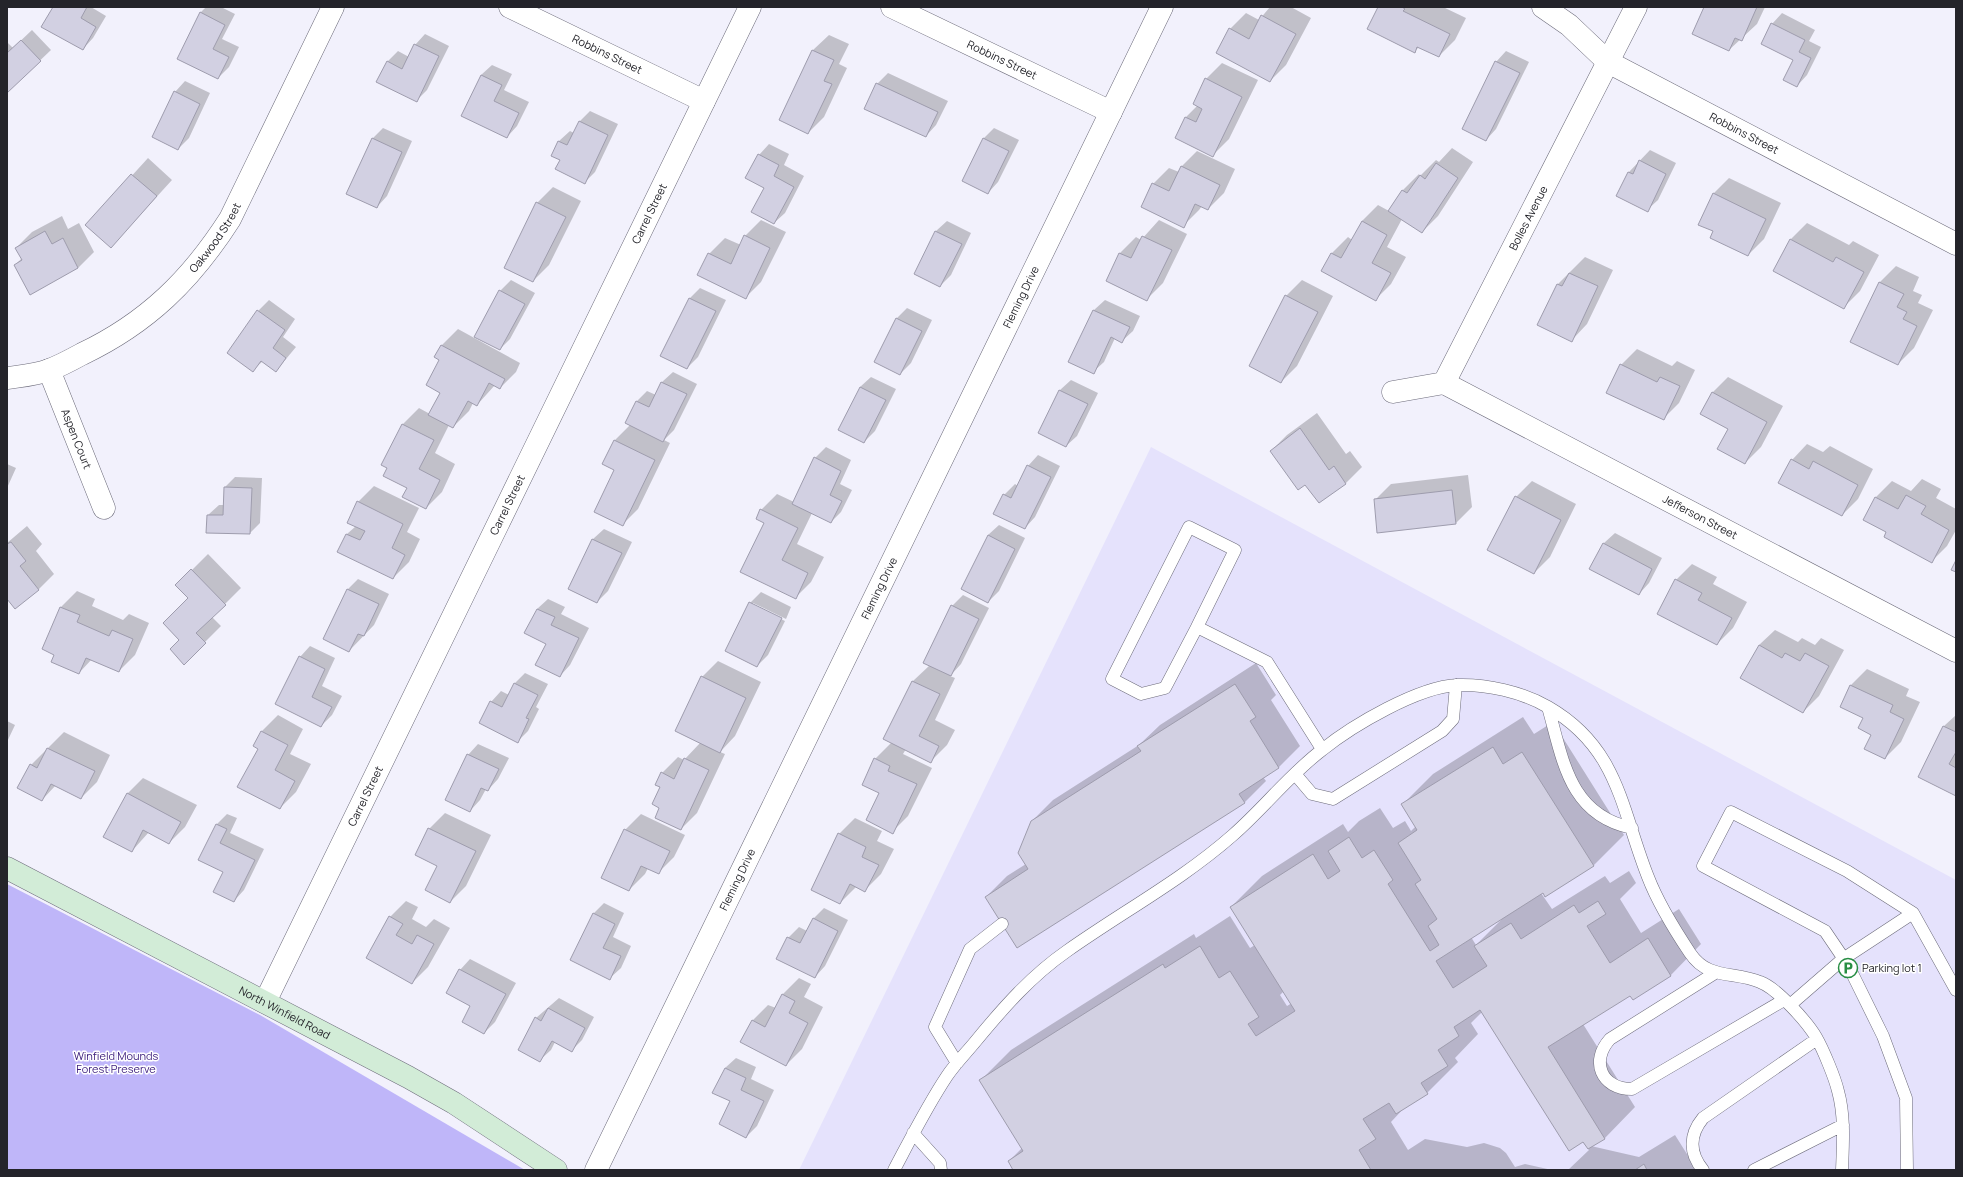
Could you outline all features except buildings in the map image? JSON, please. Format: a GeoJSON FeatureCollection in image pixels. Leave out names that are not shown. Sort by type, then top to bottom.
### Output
{"type":"FeatureCollection","features":[{"type":"Feature","properties":{"kind":"street","name":"Oakwood Street"},"geometry":{"type":"LineString","coordinates":[[7,378],[49,370],[102,344],[136,324],[184,282],[213,246],[230,219],[333,7]]}},
{"type":"Feature","properties":{"kind":"street","name":"Robbins Street"},"geometry":{"type":"LineString","coordinates":[[510,7],[704,100]]}},
{"type":"Feature","properties":{"kind":"street","name":"Carrel Street"},"geometry":{"type":"LineString","coordinates":[[265,1002],[750,7]]}},
{"type":"Feature","properties":{"kind":"street","name":"Robbins Street"},"geometry":{"type":"LineString","coordinates":[[892,7],[1111,112]]}},
{"type":"Feature","properties":{"kind":"street","name":"Fleming Drive"},"geometry":{"type":"LineString","coordinates":[[596,1170],[1162,7]]}},
{"type":"Feature","properties":{"kind":"street","name":"Robbins Street"},"geometry":{"type":"LineString","coordinates":[[1543,7],[1569,25],[1608,62],[1956,244]]}},
{"type":"Feature","properties":{"kind":"street","name":"Bolles Avenue"},"geometry":{"type":"LineString","coordinates":[[1444,383],[1636,7]]}},
{"type":"Feature","properties":{"kind":"street","name":"Aspen Court"},"geometry":{"type":"LineString","coordinates":[[49,370],[104,508]]}},
{"type":"Feature","properties":{"kind":"street"},"geometry":{"type":"LineString","coordinates":[[1393,392],[1444,383]]}},
{"type":"Feature","properties":{"kind":"street","name":"Jefferson Street"},"geometry":{"type":"LineString","coordinates":[[1444,383],[1956,651]]}},
{"type":"Feature","properties":{"kind":"street","name":"North Winfield Road"},"geometry":{"type":"LineString","coordinates":[[7,868],[448,1099],[556,1170]]}},
{"type":"Feature","properties":{"kind":"lane"},"geometry":{"type":"LineString","coordinates":[[1189,526],[1235,550],[1197,627],[1165,688],[1141,694],[1112,679],[1189,526]]}},
{"type":"Feature","properties":{"kind":"lane"},"geometry":{"type":"LineString","coordinates":[[1197,627],[1267,662],[1322,749]]}},
{"type":"Feature","properties":{"kind":"lane"},"geometry":{"type":"LineString","coordinates":[[1294,774],[1312,794],[1333,799],[1442,731],[1453,719],[1456,685]]}},
{"type":"Feature","properties":{"kind":"lane"},"geometry":{"type":"LineString","coordinates":[[894,1170],[929,1105],[957,1064],[999,1012],[1026,984],[1065,952],[1171,882],[1234,835],[1294,774],[1322,749],[1374,716],[1416,695],[1456,685],[1510,691],[1548,707],[1578,729],[1594,746],[1615,780],[1648,879],[1665,912],[1692,956],[1700,966],[1715,973],[1741,975],[1765,983],[1787,1003],[1817,1039],[1838,1091],[1843,1125],[1842,1170]]}},
{"type":"Feature","properties":{"kind":"lane"},"geometry":{"type":"LineString","coordinates":[[1548,707],[1566,773],[1572,787],[1585,804],[1606,820],[1632,828]]}},
{"type":"Feature","properties":{"kind":"lane"},"geometry":{"type":"LineString","coordinates":[[1907,1170],[1906,1098],[1883,1036],[1843,959],[1825,931],[1703,866],[1731,812],[1847,871],[1914,913],[1956,990]]}},
{"type":"Feature","properties":{"kind":"lane"},"geometry":{"type":"LineString","coordinates":[[1715,973],[1610,1039],[1604,1046],[1600,1055],[1599,1065],[1602,1074],[1608,1081],[1619,1088],[1632,1089],[1787,1003],[1843,959],[1914,913]]}},
{"type":"Feature","properties":{"kind":"lane"},"geometry":{"type":"LineString","coordinates":[[957,1064],[934,1027],[970,949],[1002,924]]}},
{"type":"Feature","properties":{"kind":"lane"},"geometry":{"type":"LineString","coordinates":[[1704,1170],[1697,1163],[1692,1144],[1695,1130],[1703,1118],[1817,1039]]}},
{"type":"Feature","properties":{"kind":"lane"},"geometry":{"type":"LineString","coordinates":[[1754,1170],[1843,1125]]}},
{"type":"Feature","properties":{"kind":"lane"},"geometry":{"type":"LineString","coordinates":[[913,1133],[940,1163],[941,1170]]}},
{"type":"Feature","properties":{"kind":"shaded area"},"geometry":{"type":"Polygon","coordinates":[[[1151,447],[1956,880],[1956,1170],[799,1170],[1151,447]]]}},
{"type":"Feature","properties":{"kind":"green space","name":"Winfield Mounds Forest Preserve"},"geometry":{"type":"Polygon","coordinates":[[[7,884],[260,1015],[525,1170],[7,1170],[7,884]]]}},
{"type":"Feature","properties":{"kind":"place","name":"Parking lot 1"},"geometry":{"type":"Point","coordinates":[1848,968]}}]}
